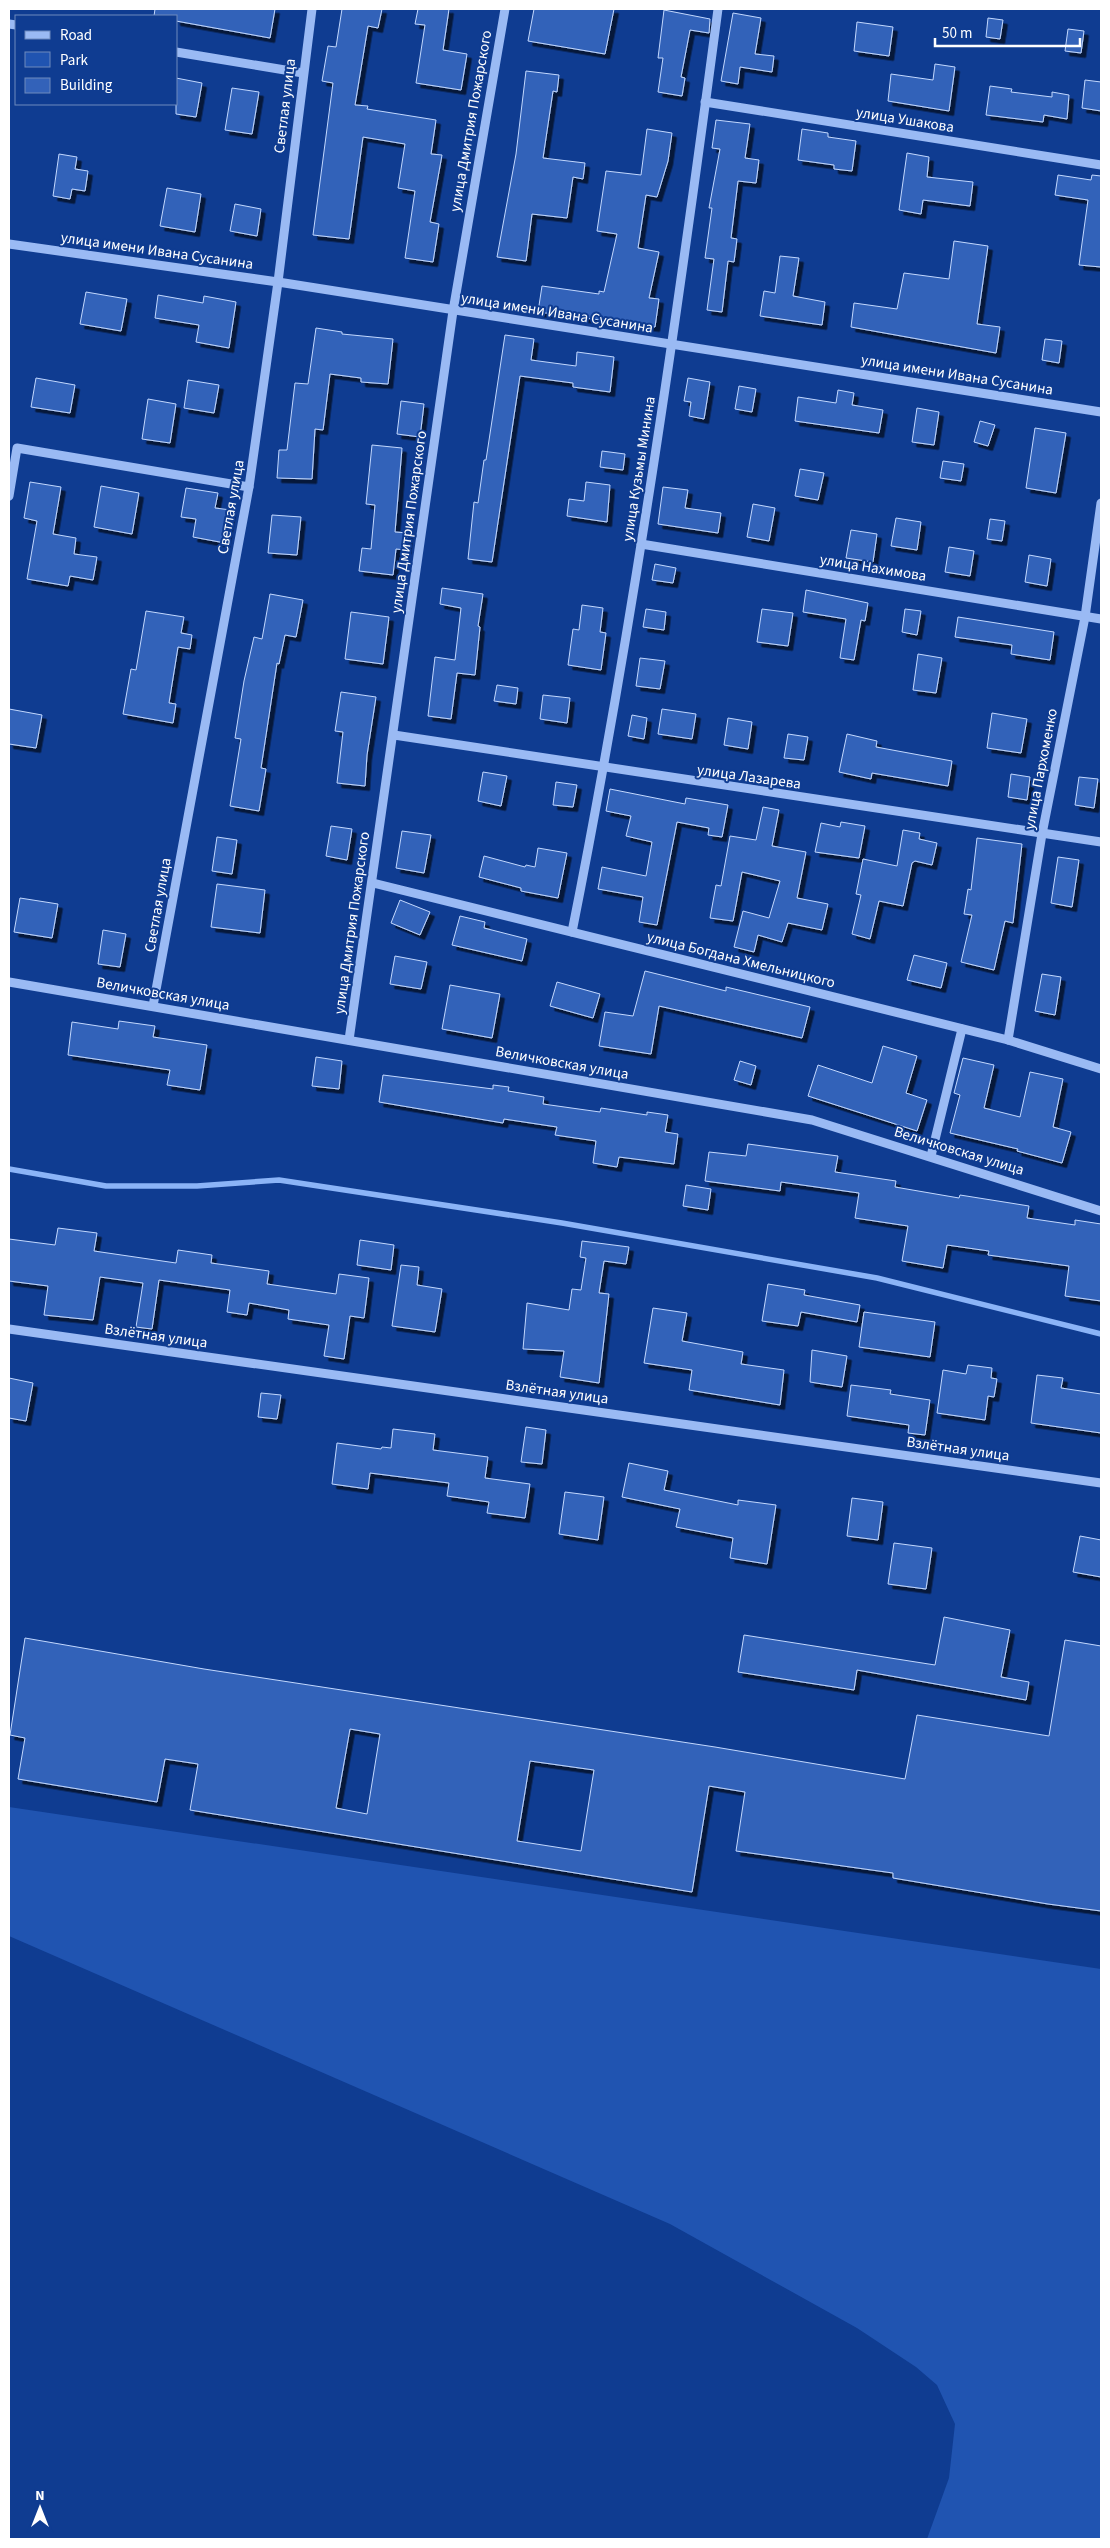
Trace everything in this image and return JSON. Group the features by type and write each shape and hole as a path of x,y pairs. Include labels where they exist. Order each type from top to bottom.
{"street":[{"name":"Светлая улица","path":"153,1006 249,487 278,282 312,9"},
{"name":"улица Дмитрия Пожарского","path":"349,1040 394,735 452,310 505,9"},
{"name":"улица Кузьмы Минина","path":"572,932 605,769 641,544 672,344 718,9"},
{"path":"178,52 303,73"},
{"name":"улица Ушакова","path":"705,102 1101,165"},
{"name":"улица имени Ивана Сусанина","path":"9,244 278,282 1101,412"},
{"path":"9,496 17,448 249,487"},
{"name":"улица Пархоменко","path":"1008,1040 1042,834 1086,617 1101,503"},
{"name":"улица Нахимова","path":"641,544 1101,619"},
{"name":"улица Лазарева","path":"394,735 605,769 1101,842"},
{"name":"улица Богдана Хмельницкого","path":"372,884 1008,1040 1101,1069"},
{"name":"Величковская улица","path":"9,982 812,1120 1101,1211"},
{"path":"931,1156 962,1029"},
{"name":"Взлётная улица","path":"9,1329 1101,1483"}],"green space":[{"path":"9,1807 1101,1969 1101,2539 927,2539 949,2478 955,2424 937,2385 916,2367 857,2328 670,2224 9,1936"}],"building":[{"path":"155,9 275,9 270,38 178,21 178,15 154,15"},
{"path":"342,9 382,9 378,28 368,26 355,105 368,106 367,109 436,120 431,154 442,155 430,222 439,224 433,262 405,258 415,191 398,188 405,144 363,137 349,239 313,235 333,83 322,81 328,46 336,47"},
{"path":"418,9 449,9 443,50 467,54 461,90 416,83 425,25 415,24"},
{"path":"534,9 614,9 605,54 528,41"},
{"path":"664,10 710,19 709,33 690,30 681,77 685,78 682,96 658,92 663,58 658,58"},
{"path":"733,13 761,18 755,54 774,56 772,72 740,67 738,84 721,81"},
{"path":"988,18 1003,20 1000,39 986,37"},
{"path":"857,22 893,27 889,56 854,51"},
{"path":"1068,29 1084,31 1081,53 1065,51"},
{"path":"935,64 955,67 949,111 888,101 891,74 933,80"},
{"path":"526,71 559,75 557,92 553,91 543,158 585,163 583,179 573,177 567,218 532,214 526,261 497,257 516,154"},
{"path":"178,78 202,83 196,117 176,114"},
{"path":"1085,80 1101,82 1101,111 1082,108"},
{"path":"990,86 1012,89 1011,92 1052,97 1052,92 1069,95 1067,119 1044,115 1043,122 986,115"},
{"path":"232,88 259,92 252,134 225,130"},
{"path":"716,120 750,124 745,158 759,160 756,183 738,181 731,238 737,239 734,262 728,261 722,312 707,310 714,259 705,258 712,208 709,208 720,149 712,148"},
{"path":"647,129 672,133 668,161 657,197 646,195 638,248 659,252 649,298 659,299 655,327 538,312 542,286 599,294 599,291 604,292 617,234 597,231 606,171 641,175"},
{"path":"802,129 828,133 828,137 856,141 852,171 834,169 834,165 798,160"},
{"path":"907,153 929,157 927,177 973,182 970,206 923,200 921,214 899,210"},
{"path":"59,154 77,157 75,169 88,171 85,191 72,189 70,199 53,196"},
{"path":"1058,175 1091,180 1092,175 1101,176 1101,267 1079,265 1088,200 1055,195"},
{"path":"167,188 201,194 195,232 160,226"},
{"path":"235,204 261,209 257,236 230,231"},
{"path":"954,241 988,246 977,324 1000,327 996,353 851,327 854,303 897,309 904,273 949,279"},
{"path":"780,256 799,258 793,296 825,302 822,325 760,316 764,291 775,293"},
{"path":"86,292 127,299 121,331 80,324"},
{"path":"158,295 203,303 204,296 236,302 229,348 196,342 199,325 155,318"},
{"path":"316,328 342,332 342,334 393,339 388,384 361,382 361,378 330,374 323,430 315,429 312,479 277,478 279,450 287,450 295,383 308,384"},
{"path":"505,335 534,339 531,360 576,366 577,352 614,357 610,392 573,387 573,383 520,376 492,562 468,559 474,502 478,503 484,460 486,460"},
{"path":"1045,339 1062,341 1059,363 1042,360"},
{"path":"36,378 75,385 70,413 31,407"},
{"path":"688,378 710,382 704,419 689,416 691,402 684,401"},
{"path":"188,380 219,385 214,413 184,408"},
{"path":"739,386 756,389 752,412 735,409"},
{"path":"838,390 854,393 852,405 883,410 879,433 795,421 798,397 836,403"},
{"path":"148,399 176,404 170,443 142,439"},
{"path":"401,401 424,404 420,437 397,434"},
{"path":"917,408 939,412 934,445 912,442"},
{"path":"980,421 995,425 988,446 974,442"},
{"path":"1035,428 1066,433 1056,493 1026,488"},
{"path":"372,445 402,448 395,532 408,533 406,550 396,549 393,575 359,571 362,548 371,549 375,505 366,504"},
{"path":"602,451 625,454 623,470 600,467"},
{"path":"943,461 964,464 961,481 940,478"},
{"path":"800,469 824,473 818,500 795,496"},
{"path":"30,482 61,487 53,534 76,538 74,554 97,557 93,580 70,576 68,586 27,579 37,521 24,518"},
{"path":"586,482 610,485 607,522 567,516 569,499 584,501"},
{"path":"101,486 139,493 132,534 94,527"},
{"path":"663,487 688,490 685,508 721,513 718,533 658,524"},
{"path":"186,488 218,493 215,508 231,510 225,543 193,537 196,519 181,517"},
{"path":"753,504 775,508 769,541 747,537"},
{"path":"272,515 301,517 297,555 268,553"},
{"path":"896,518 921,522 917,550 891,546"},
{"path":"990,519 1005,521 1002,541 987,539"},
{"path":"851,530 877,534 873,562 846,558"},
{"path":"949,547 974,551 970,576 945,572"},
{"path":"1029,555 1051,559 1047,586 1025,582"},
{"path":"655,564 676,568 673,583 652,580"},
{"path":"442,588 483,594 478,626 480,627 475,675 457,673 451,719 428,716 435,657 455,660 461,608 440,604"},
{"path":"806,590 868,603 865,621 861,620 854,660 840,658 846,619 803,612"},
{"path":"270,594 303,600 296,637 285,635 279,664 277,663 261,768 266,769 259,811 230,806 241,739 235,738 244,681 254,637 262,639"},
{"path":"582,605 603,608 600,632 606,633 601,670 568,665 573,629 579,630"},
{"path":"646,609 666,612 664,630 643,627"},
{"path":"762,609 793,613 788,646 757,642"},
{"path":"905,609 921,611 917,635 902,632"},
{"path":"146,611 184,617 181,633 192,635 190,649 178,647 169,703 176,704 173,723 123,714 131,669 136,670"},
{"path":"351,612 389,617 383,664 345,659"},
{"path":"958,617 1054,632 1050,660 1011,654 1012,645 955,637"},
{"path":"918,654 942,658 936,693 913,690"},
{"path":"640,658 665,661 660,689 636,686"},
{"path":"497,685 518,688 516,704 494,701"},
{"path":"341,692 376,697 367,755 365,786 337,783 343,732 335,731"},
{"path":"543,695 570,698 567,723 540,719"},
{"path":"9,709 42,715 36,748 9,744"},
{"path":"662,709 696,714 692,739 658,734"},
{"path":"992,713 1027,719 1021,753 987,748"},
{"path":"632,715 647,718 644,739 628,736"},
{"path":"728,718 752,722 748,749 724,745"},
{"path":"788,734 808,737 804,760 784,758"},
{"path":"847,734 877,741 876,747 952,761 948,786 872,773 871,779 839,772"},
{"path":"483,772 507,776 501,806 478,801"},
{"path":"1011,774 1030,777 1027,800 1008,797"},
{"path":"1079,777 1098,779 1094,808 1075,805"},
{"path":"556,782 577,785 573,807 553,805"},
{"path":"610,789 685,804 686,798 728,805 722,837 708,835 709,828 677,822 657,925 639,922 643,897 598,889 602,867 646,876 652,842 626,836 631,816 606,811"},
{"path":"763,807 779,810 772,846 806,852 797,898 828,904 822,930 788,923 782,942 758,935 754,952 734,947 743,911 769,918 780,881 742,872 733,921 710,918 716,885 721,886 730,836 756,840"},
{"path":"841,822 865,826 859,858 815,852 821,823 840,827"},
{"path":"331,826 352,829 347,860 326,856"},
{"path":"903,830 920,833 919,839 937,843 932,865 915,861 912,863 903,906 879,901 870,939 852,934 861,895 856,894 863,859 897,866"},
{"path":"402,831 431,835 424,873 396,868"},
{"path":"217,837 237,840 232,874 212,871"},
{"path":"977,838 1022,844 1013,923 1005,921 994,970 961,962 972,915 964,914 968,889 971,890"},
{"path":"538,848 567,853 558,898 521,891 521,888 479,877 484,856 525,867 526,865 535,867"},
{"path":"1058,857 1079,860 1072,907 1051,903"},
{"path":"217,884 265,890 260,933 211,927"},
{"path":"20,898 58,904 52,938 14,932"},
{"path":"400,900 430,912 420,935 391,923"},
{"path":"460,916 485,922 484,928 527,939 522,961 452,945"},
{"path":"103,930 126,934 120,967 98,964"},
{"path":"914,955 947,963 941,988 907,980"},
{"path":"395,956 427,962 421,989 390,984"},
{"path":"645,971 726,991 726,987 810,1007 802,1038 659,1006 651,1054 599,1046 605,1012 633,1016"},
{"path":"1042,974 1061,977 1055,1015 1035,1011"},
{"path":"557,982 600,994 593,1018 550,1006"},
{"path":"450,985 500,994 492,1038 442,1029"},
{"path":"119,1021 155,1026 153,1037 207,1045 200,1090 167,1085 170,1070 68,1055 72,1022 118,1029"},
{"path":"883,1046 917,1056 906,1093 927,1100 917,1131 808,1096 818,1065 872,1083"},
{"path":"316,1057 342,1061 339,1089 312,1086"},
{"path":"963,1058 994,1065 984,1108 1020,1117 1030,1072 1063,1079 1053,1127 1071,1132 1062,1163 1017,1151 1018,1149 950,1133 960,1095 954,1093"},
{"path":"740,1061 756,1066 751,1085 734,1080"},
{"path":"383,1075 493,1089 493,1085 509,1087 508,1091 544,1097 543,1104 600,1112 601,1108 647,1115 647,1112 668,1115 665,1132 678,1134 674,1164 619,1157 617,1167 593,1163 596,1141 555,1135 557,1127 504,1119 503,1123 379,1102"},
{"path":"748,1144 838,1156 835,1172 896,1181 895,1187 959,1198 960,1195 1029,1206 1027,1218 1075,1225 1075,1220 1101,1224 1101,1301 1065,1296 1069,1266 988,1255 989,1251 947,1245 943,1268 902,1261 908,1226 855,1218 859,1193 781,1182 780,1191 705,1181 709,1152 746,1156"},
{"path":"686,1185 711,1189 708,1210 683,1206"},
{"path":"58,1228 97,1233 94,1251 176,1263 178,1250 212,1255 211,1263 269,1271 267,1284 336,1294 339,1274 369,1278 364,1318 350,1316 344,1359 324,1356 329,1325 288,1319 289,1310 249,1303 247,1315 227,1312 230,1290 159,1280 152,1329 136,1327 143,1283 100,1277 93,1320 44,1315 48,1286 9,1281 9,1239 55,1245"},
{"path":"360,1240 394,1245 391,1270 357,1265"},
{"path":"582,1241 629,1247 626,1264 604,1261 599,1293 609,1294 599,1383 560,1377 564,1351 523,1349 527,1303 569,1310 572,1289 581,1290 586,1258 580,1257"},
{"path":"401,1265 419,1267 417,1285 442,1289 435,1332 392,1326"},
{"path":"768,1284 805,1290 804,1295 860,1305 857,1322 801,1312 798,1326 762,1321"},
{"path":"653,1308 687,1313 682,1341 743,1352 741,1364 784,1370 780,1405 689,1390 692,1370 644,1363"},
{"path":"864,1312 935,1322 930,1357 859,1347"},
{"path":"812,1350 847,1356 842,1387 810,1382"},
{"path":"968,1365 992,1368 991,1378 997,1379 994,1397 988,1396 985,1420 937,1413 943,1370 966,1374"},
{"path":"1037,1375 1063,1378 1061,1388 1101,1394 1101,1433 1031,1423"},
{"path":"9,1378 33,1383 26,1421 9,1418"},
{"path":"851,1385 891,1390 890,1394 930,1400 925,1435 908,1433 909,1425 847,1416"},
{"path":"261,1393 281,1395 277,1419 258,1417"},
{"path":"526,1427 546,1430 542,1464 521,1462"},
{"path":"393,1429 435,1434 433,1450 488,1457 485,1478 530,1484 525,1518 487,1513 489,1502 447,1496 449,1483 370,1473 368,1489 332,1484 337,1443 381,1449 382,1447 391,1448"},
{"path":"629,1463 668,1471 664,1490 738,1505 738,1500 776,1505 767,1564 730,1558 733,1538 676,1527 680,1509 622,1497"},
{"path":"565,1492 604,1497 598,1540 559,1534"},
{"path":"852,1498 883,1502 878,1540 847,1536"},
{"path":"1080,1536 1101,1540 1101,1577 1073,1572"},
{"path":"894,1543 932,1548 926,1589 888,1584"},
{"path":"944,1617 1010,1630 1001,1677 1029,1682 1026,1700 857,1670 854,1690 738,1672 744,1635 935,1665"},
{"path":"25,1638 204,1669 715,1747 905,1779 917,1715 1049,1736 1065,1640 1101,1646 1101,1911 893,1878 893,1873 736,1851 745,1792 709,1786 692,1892 190,1810 198,1764 165,1759 157,1802 18,1779 25,1738 10,1735","holes":["350,1729 380,1734 367,1814 336,1808","530,1761 594,1770 581,1851 517,1841"]}],"waterway":[{"path":"9,1169 106,1186 197,1186 279,1180 562,1223 877,1278 1101,1334"}]}
